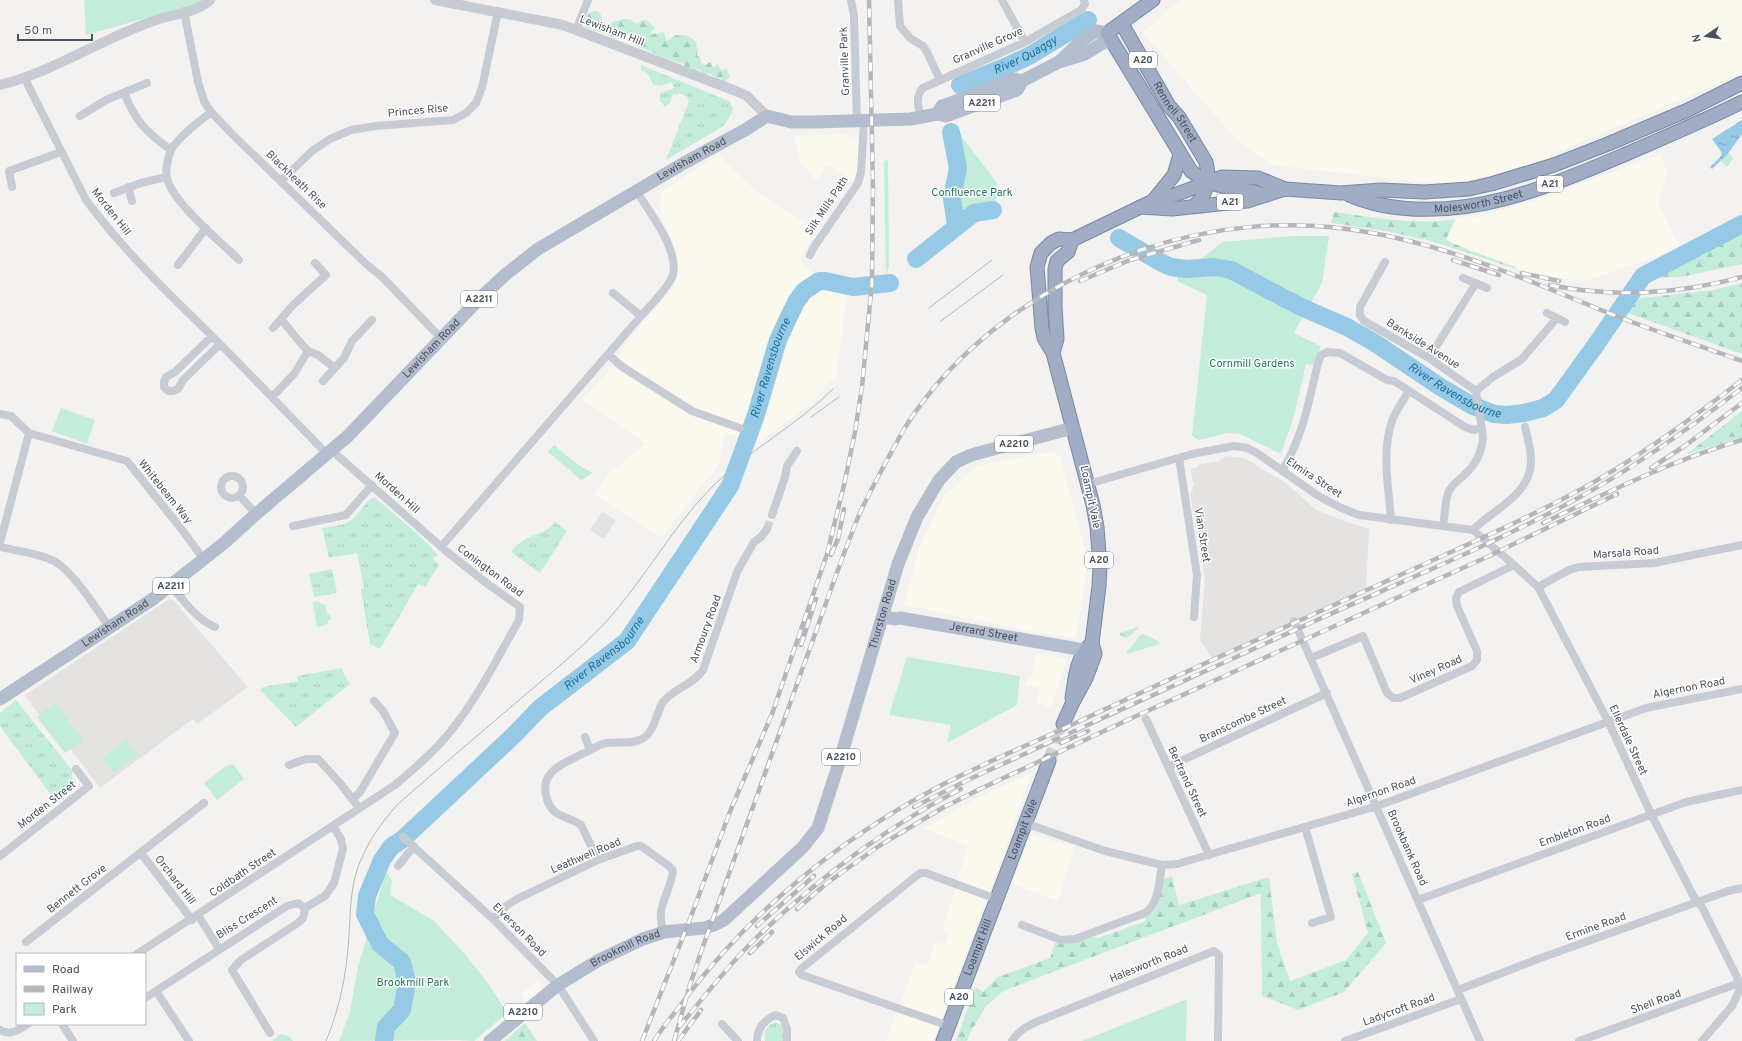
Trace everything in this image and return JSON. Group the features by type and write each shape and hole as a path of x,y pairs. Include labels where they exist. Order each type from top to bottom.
{"highway":[{"path":"1108,32 1122,24 1153,0"},
{"name":"Rennell Street","path":"1122,24 1169,106 1179,117 1202,155 1207,168 1208,181"},
{"name":"Rennell Street","path":"1108,32 1180,155 1191,170 1208,181"},
{"name":"Molesworth Street","path":"1208,181 1228,176 1258,178 1285,189 1342,193 1381,190 1446,191 1491,184 1554,165 1590,151 1688,110 1742,83"},
{"name":"Molesworth Street","path":"1342,193 1380,205 1431,210 1451,209 1491,202 1517,196 1560,181 1686,129 1742,102"},
{"name":"Rennell Street","path":"1153,201 1174,175 1180,155"},
{"path":"1194,206 1204,194 1208,181"},
{"name":"Rennell Street","path":"1072,240 1153,201 1175,195 1208,181"},
{"name":"A21","path":"1208,181 1221,187 1247,190 1266,195"},
{"name":"Molesworth Street","path":"1194,206 1247,201 1285,189"},
{"name":"Rennell Street","path":"1138,208 1172,209 1194,206"},
{"name":"Loampit Vale","path":"1053,353 1057,339 1054,269 1057,260 1068,252 1072,240 1059,239 1051,243 1041,253 1037,267 1044,338 1053,353 1088,484 1097,527 1100,566 1099,586 1088,647 1095,654 1086,678 1063,724"},
{"name":"Loampit Vale","path":"996,899 1049,761"},
{"name":"Loampit Hill","path":"943,1041 996,899"}],"main road":[{"name":"A2211","path":"767,116 791,122 860,122 921,118 937,114 942,106 1014,79 1022,81 1059,62 1081,41 1096,31 1108,32"},
{"name":"Lewisham Road","path":"0,699 110,628 171,586 204,560 256,514 332,455 348,436 441,338 505,275 538,249 684,164 746,130 767,116"},
{"name":"Thurston Road","path":"768,878 803,847 818,828 883,617 882,612 898,564 912,529 931,492 939,480 953,465 971,455 1073,428"},
{"path":"886,602 894,607 900,618"},
{"name":"Jerrard Street","path":"883,617 896,619 900,618 1088,647"},
{"name":"Brookmill Road","path":"490,1041 558,984 599,960 642,939 664,932 704,928 714,925 734,911 768,878"}],"street":[{"path":"0,85 25,79 133,28 201,6 210,0"},
{"name":"Lewisham Hill","path":"435,0 454,2 498,11 576,30 736,91 747,96 767,116"},
{"path":"576,30 588,0"},
{"name":"Granville Park","path":"851,0 854,16 860,122"},
{"path":"898,0 900,26 910,38 923,46 928,52 940,80"},
{"path":"1002,0 1025,42"},
{"name":"Granville Grove","path":"921,118 918,100 921,91 940,80 1025,42 1081,10 1084,2"},
{"name":"Blackheath Rise","path":"184,11 198,82 204,101 211,112 233,136 382,277 441,338"},
{"name":"Princes Rise","path":"281,181 312,151 330,139 350,130 376,126 453,120 466,113 476,103 482,88 498,11"},
{"name":"Morden Hill","path":"25,79 86,200 138,264 332,455 372,485 441,547"},
{"path":"80,116 93,107 146,83"},
{"path":"124,93 140,125 171,150"},
{"path":"211,112 192,128 171,150 166,177 177,197 239,260"},
{"name":"Silk Mills Path","path":"810,255 858,183 861,172 860,122"},
{"path":"12,188 9,171 61,152"},
{"path":"114,193 128,187 166,177"},
{"path":"128,187 132,202"},
{"name":"Conington Road","path":"359,808 395,785 435,749 466,710 520,620 520,607 484,582 441,547 641,316 666,286 672,276 674,264 671,252 665,238 637,192"},
{"path":"178,265 206,228"},
{"name":"Bankside Avenue","path":"1385,262 1360,307 1360,315 1364,321 1429,358 1477,394"},
{"path":"273,328 293,305 326,275 315,263"},
{"path":"1463,278 1487,288"},
{"path":"1429,358 1476,283"},
{"path":"613,293 641,316"},
{"path":"1547,314 1565,322"},
{"path":"281,319 308,351 318,355 335,368"},
{"path":"1443,525 1448,492 1478,460 1482,444 1482,428 1477,394 1493,377 1522,359 1556,319"},
{"path":"323,381 344,358 352,341 372,320"},
{"path":"212,336 175,372 166,377 164,387 168,391 178,389 183,380 220,344"},
{"path":"272,397 294,374 308,351"},
{"path":"1282,471 1298,441 1321,355 1328,352 1340,353 1387,380 1394,381 1465,427 1473,430 1482,428"},
{"path":"608,354 621,366 692,411 740,428"},
{"path":"1391,520 1387,450 1392,422 1409,391"},
{"path":"0,414 11,416 29,433 0,543"},
{"path":"1525,426 1530,451 1530,470 1523,486 1509,501 1482,520 1473,530 1538,587"},
{"name":"Whitebeam Way","path":"29,433 127,461 183,531 204,560"},
{"name":"Elmira Street","path":"1088,484 1179,458 1234,446 1247,448 1257,453 1317,495 1339,507 1359,515 1473,530"},
{"path":"772,515 785,477 787,466 797,451"},
{"name":"Vian Street","path":"1179,458 1197,575 1194,617"},
{"path":"293,526 346,515 372,485"},
{"path":"239,495 256,514"},
{"name":"Armoury Road","path":"598,860 581,825 576,821 555,812 547,800 545,792 546,781 553,770 606,743 628,743 645,738 652,729 664,702 675,691 698,677 703,670 737,572 754,542 762,538 767,529"},
{"name":"Marsala Road","path":"1538,587 1569,570 1579,567 1654,564 1742,545"},
{"path":"0,547 49,559 62,566 84,592 110,628"},
{"name":"Viney Road","path":"1311,658 1363,636 1387,694 1393,698 1400,698 1472,666 1477,660 1477,651 1457,606 1456,598 1459,592 1514,565"},
{"path":"171,586 197,616 206,623 216,627"},
{"name":"Ellerdale Street","path":"1538,587 1608,721 1651,814 1741,982"},
{"name":"Brookbank Road","path":"1294,621 1480,1041"},
{"name":"Algernon Road","path":"1025,823 1105,851 1162,865 1177,864 1377,806 1646,708 1742,689"},
{"name":"Branscombe Street","path":"1168,767 1327,693"},
{"path":"353,799 360,792 395,733 383,711 374,701"},
{"name":"Bertrand Street","path":"1146,718 1209,855"},
{"path":"585,737 590,750"},
{"path":"289,765 306,759 318,759 359,808"},
{"name":"Morden Street","path":"0,856 89,786 76,769"},
{"name":"Embleton Road","path":"1418,900 1686,802 1742,790"},
{"name":"Bennett Grove","path":"26,942 204,803"},
{"name":"Coldbath Street","path":"139,953 195,918 359,808"},
{"path":"270,1033 232,970 241,960 298,923 303,918 305,908 325,896 334,883 343,849 341,839 333,826"},
{"path":"1305,827 1331,917 1312,922"},
{"name":"Elverson Road","path":"405,838 493,919 558,984 594,1041"},
{"path":"398,866 414,846"},
{"name":"Leathwell Road","path":"493,919 511,902 598,860 637,846 641,846 669,866 673,871 660,913 661,924 664,932"},
{"name":"Orchard Hill","path":"141,853 195,918"},
{"path":"1022,925 1061,940 1075,939 1145,913 1151,909 1155,902 1162,865"},
{"name":"Elswick Road","path":"949,1026 802,975 799,972 819,953 920,873 926,873 996,899"},
{"name":"Ermine Road","path":"1458,990 1530,962 1728,891 1742,888"},
{"name":"Bliss Crescent","path":"146,997 287,906 298,903 305,908"},
{"name":"Bliss Crescent","path":"195,918 219,949"},
{"name":"Halesworth Road","path":"1012,1041 1023,1029 1036,1022 1214,951 1219,955 1218,1041"},
{"path":"1702,1041 1732,1006 1740,989 1741,982"},
{"name":"Shell Road","path":"1579,1041 1741,982"},
{"path":"156,991 189,1041"},
{"name":"Ladycroft Road","path":"1344,1041 1461,999"},
{"path":"757,1041 758,1031 762,1024 775,1015 783,1018 787,1029 788,1041"},
{"path":"722,1024 738,1041"},
{"path":"1,1032 12,1032 26,1025"},
{"path":"63,1025 73,1041"}],"shaded area":[{"path":"1183,0 1742,0 1742,73 1528,165 1468,181 1450,183 1422,182 1272,165 1238,141 1143,33 1172,7"},
{"path":"844,134 859,139 859,172 852,181 829,165 817,180 800,161 794,135"},
{"path":"1660,154 1667,173 1658,203 1680,248 1586,281 1565,279 1524,271 1444,244 1457,218 1472,216 1475,218 1537,200"},
{"path":"719,155 758,193 816,230 800,259 824,287 847,295 836,378 828,384 809,406 760,442 724,433 720,462 662,538 595,495 611,469 620,466 645,443 583,400 606,374 629,340 672,289 678,273 676,252 661,215 660,201 664,190"},
{"path":"1050,452 1055,453 1060,457 1085,549 1086,571 1076,638 1034,632 904,605 919,548 944,496 978,466"},
{"path":"1226,456 1244,458 1286,483 1316,510 1369,529 1366,589 1212,658 1200,640 1205,580 1190,493 1193,492 1192,487 1194,486 1190,469 1198,467 1198,465 1219,461"},
{"path":"602,512 616,520 604,539 590,530"},
{"path":"169,599 173,600 248,687 197,724 193,719 100,788 70,749 65,753 37,717 39,715 25,695"},
{"path":"1036,654 1053,655 1067,659 1051,708 1036,701 1039,694 1038,687 1026,685 1027,677 1032,678"},
{"path":"1031,774 995,877 933,1041 886,1041 916,962 927,966 936,942 945,945 950,933 942,929 959,881 957,880 968,846 924,828 995,789"},
{"path":"1031,834 1074,848 1058,901 1012,884"},
{"path":"538,981 545,989 527,1002 521,994"}],"green space":[{"path":"84,0 201,0 199,3 86,35"},
{"path":"593,11 597,11 601,15 603,24 628,19 637,24 643,20 646,20 655,28 651,32 652,34 664,32 666,40 668,41 673,36 677,35 690,37 697,44 697,56 700,57 701,63 705,65 711,62 712,67 715,67 718,64 720,69 724,71 725,68 727,69 730,77 725,82 710,74 703,74 699,70 686,68 683,63 678,63 663,58 634,45 634,40 638,37 637,35 628,35 621,39 584,27 588,14"},
{"path":"641,65 729,101 733,109 728,120 722,127 666,160 689,101 688,97 679,93 677,95 673,94 669,105 667,104 665,107 660,101 660,93 674,88 672,82 660,86 653,84 647,73 641,70"},
{"name":"Confluence Park","path":"948,132 958,132 998,184 995,187 997,188 995,208 958,236 949,225"},
{"path":"1728,153 1733,159 1727,167 1721,161"},
{"path":"888,160 889,266 886,275 884,161"},
{"path":"1334,212 1425,222 1455,219 1446,240 1515,267 1516,269 1435,242 1386,231 1331,223"},
{"path":"1742,232 1742,264 1681,277 1657,278"},
{"name":"Cornmill Gardens","path":"1291,236 1329,236 1322,283 1294,333 1321,346 1313,365 1306,364 1294,416 1281,454 1240,434 1228,433 1199,440 1192,436 1207,295 1177,281 1177,274 1204,257 1222,242"},
{"path":"1742,283 1742,354 1625,312 1633,299 1713,290"},
{"path":"61,408 95,420 87,444 52,431"},
{"path":"1742,411 1742,437 1687,454"},
{"path":"554,445 580,466 593,473 581,480 548,452"},
{"path":"374,497 419,535 438,555 433,559 439,565 425,587 418,584 380,649 370,644 361,589 364,588 357,553 329,558 322,528 351,521 368,501"},
{"path":"555,522 567,531 540,573 511,552 516,546 528,538 551,527"},
{"path":"332,569 337,593 314,597 309,574"},
{"path":"316,601 326,605 327,614 330,615 331,620 328,620 328,623 325,625 317,627 313,603"},
{"path":"1138,627 1138,629 1127,638 1119,635 1120,633"},
{"path":"1143,634 1158,641 1160,644 1127,654 1126,653 1140,635"},
{"path":"907,657 1020,676 1017,705 947,743 951,725 889,715"},
{"path":"342,668 350,684 296,727 260,690 263,687 298,681 297,676"},
{"path":"16,700 72,770 70,788 65,796 57,803 0,726 0,713"},
{"path":"55,703 83,739 65,753 37,717"},
{"path":"126,739 139,755 114,773 102,758"},
{"path":"233,764 244,779 217,800 204,783 226,766"},
{"name":"Brookmill Park","path":"386,872 392,881 390,895 433,920 464,953 490,986 507,1013 474,1041 339,1041 350,1012 358,967"},
{"path":"1358,872 1386,943 1344,992 1298,1010 1262,996 1261,893 1003,991 986,1006 967,1041 956,1041 975,987 983,992 998,977 1050,958 1055,943 1072,943 1093,937 1098,938 1146,921 1145,917 1155,910 1159,901 1164,879 1172,876 1179,905 1269,877 1277,943 1290,981 1346,960 1368,933 1352,874"},
{"path":"1187,999 1186,1041 1082,1041"},
{"path":"776,1022 782,1026 783,1041 765,1041 766,1029"},
{"path":"525,1023 537,1041 505,1041"},
{"path":"280,1034 289,1036 293,1041 272,1041"}],"water":[{"path":"1742,120 1742,134 1727,155 1712,169 1710,167 1722,153 1712,139"}],"waterway":[{"name":"River Quaggy","path":"960,85 1029,56 1088,20"},
{"name":"River Quaggy","path":"951,132 958,168 952,198 956,226"},
{"name":"River Ravensbourne","path":"916,259 974,213 993,210"},
{"name":"River Ravensbourne","path":"1119,238 1171,267 1187,269 1215,267 1231,270 1299,306 1347,327 1375,343 1439,386 1471,405 1494,414 1507,415 1524,413 1543,408 1556,400 1643,276 1742,224"},
{"name":"River Ravensbourne","path":"384,1041 386,1027 402,1010 407,983 402,962 380,944 365,914 367,896 382,860 391,847 403,839 514,735 540,708 627,641 730,486 756,415 778,340 796,302 804,291 819,281 853,287 890,283"}],"tunnel":[{"path":"767,529 772,515"},
{"path":"1049,761 1063,724"}],"tram line":[{"path":"929,308 992,260"},
{"path":"941,321 1003,275"},
{"path":"326,1041 337,1011 344,979 354,881 357,870 369,843 385,819 398,804 562,664 604,624 632,590 684,519 713,486 742,461 804,415 833,389"},
{"path":"811,417 839,397"}],"railway":[{"path":"642,1041 731,809 772,714 827,554 844,485 855,432 862,387 872,282 873,186 869,0"},
{"path":"674,1041 701,952 851,534 865,502 904,429 926,398 950,370 977,344 1006,320 1037,299 1069,281 1103,265 1165,242 1222,230 1251,227 1280,225 1338,228 1397,238 1457,255 1515,275 1636,324 1742,361"},
{"path":"1080,281 1130,260 1199,240"},
{"path":"1453,260 1499,275"},
{"path":"1522,273 1559,281"},
{"path":"1550,285 1598,292 1622,293 1695,287 1742,277"},
{"path":"654,1041 711,967 738,936 768,907 831,854 900,808 972,770 1489,535 1563,499 1647,449 1742,380"},
{"path":"914,807 1016,757 1455,559 1518,529 1580,497 1622,473 1703,418 1742,388"},
{"path":"1651,468 1686,445 1742,403"},
{"path":"1543,523 1616,488 1666,467 1742,440"},
{"path":"797,909 827,883 879,846 944,807 1134,717 1487,557 1617,494"},
{"path":"831,555 838,539 844,509"},
{"path":"801,645 816,599"},
{"path":"1061,743 1088,731"},
{"path":"679,1027 744,950 826,876 878,838 933,804 961,789"},
{"path":"757,926 814,876"},
{"path":"750,953 772,932"},
{"path":"678,1041 701,1010"}]}
